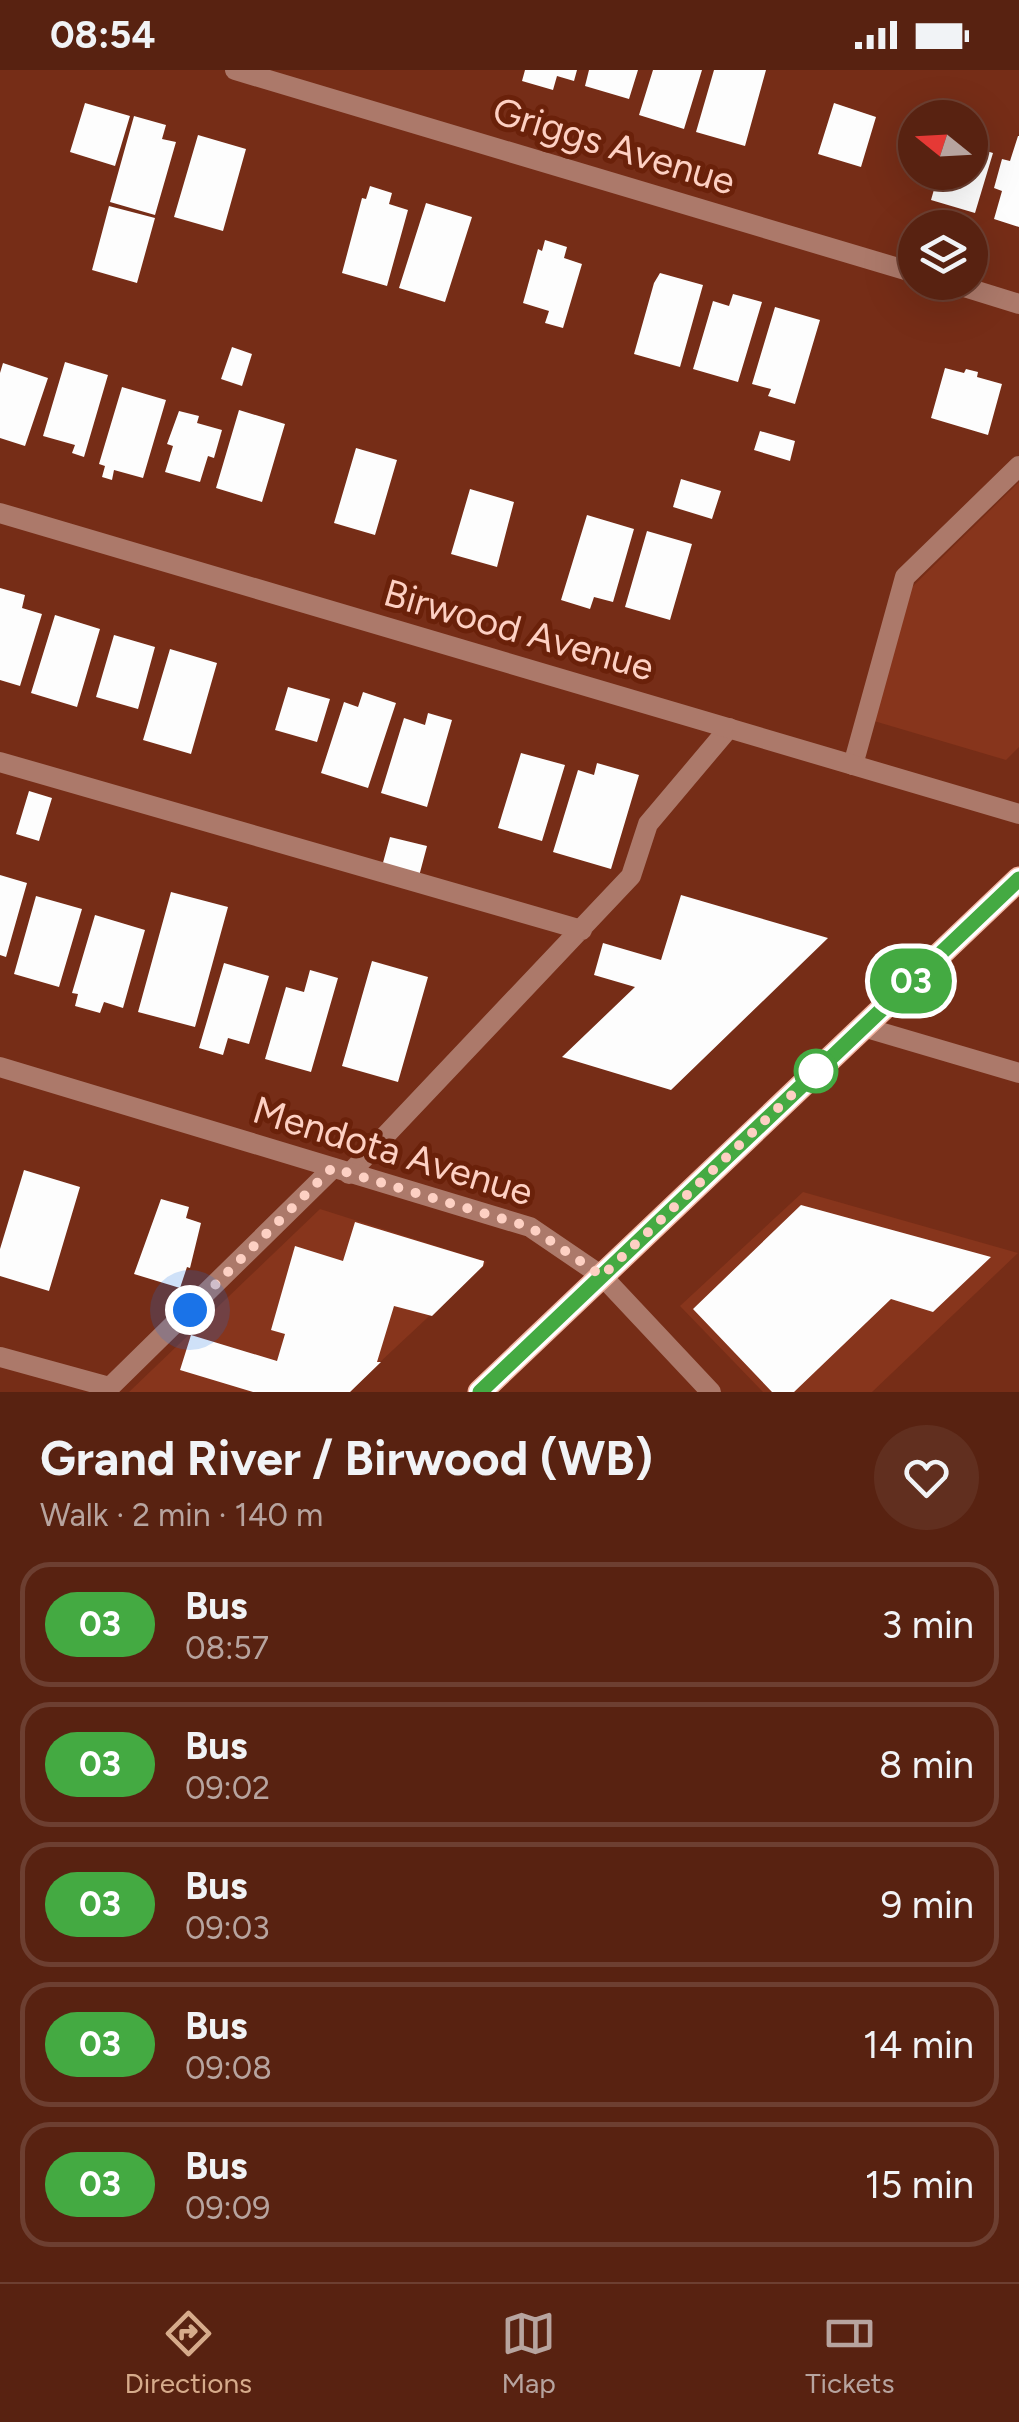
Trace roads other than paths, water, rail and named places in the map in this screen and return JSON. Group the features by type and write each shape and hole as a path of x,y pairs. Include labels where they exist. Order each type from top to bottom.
{"main road":[{"path":"480,1392 1019,879"}],"street":[{"name":"Griggs Avenue","path":"235,70 898,268"},
{"path":"988,294 1019,304"},
{"path":"853,764 905,577 1019,466"},
{"name":"Birwood Avenue","path":"0,513 1019,814"},
{"path":"0,1356 107,1390 341,1171 582,930 631,876 648,824 729,728"},
{"path":"0,762 582,930"},
{"path":"863,1027 1019,1073"},
{"name":"Mendota Avenue","path":"0,1067 530,1227 602,1276 711,1392"}]}
